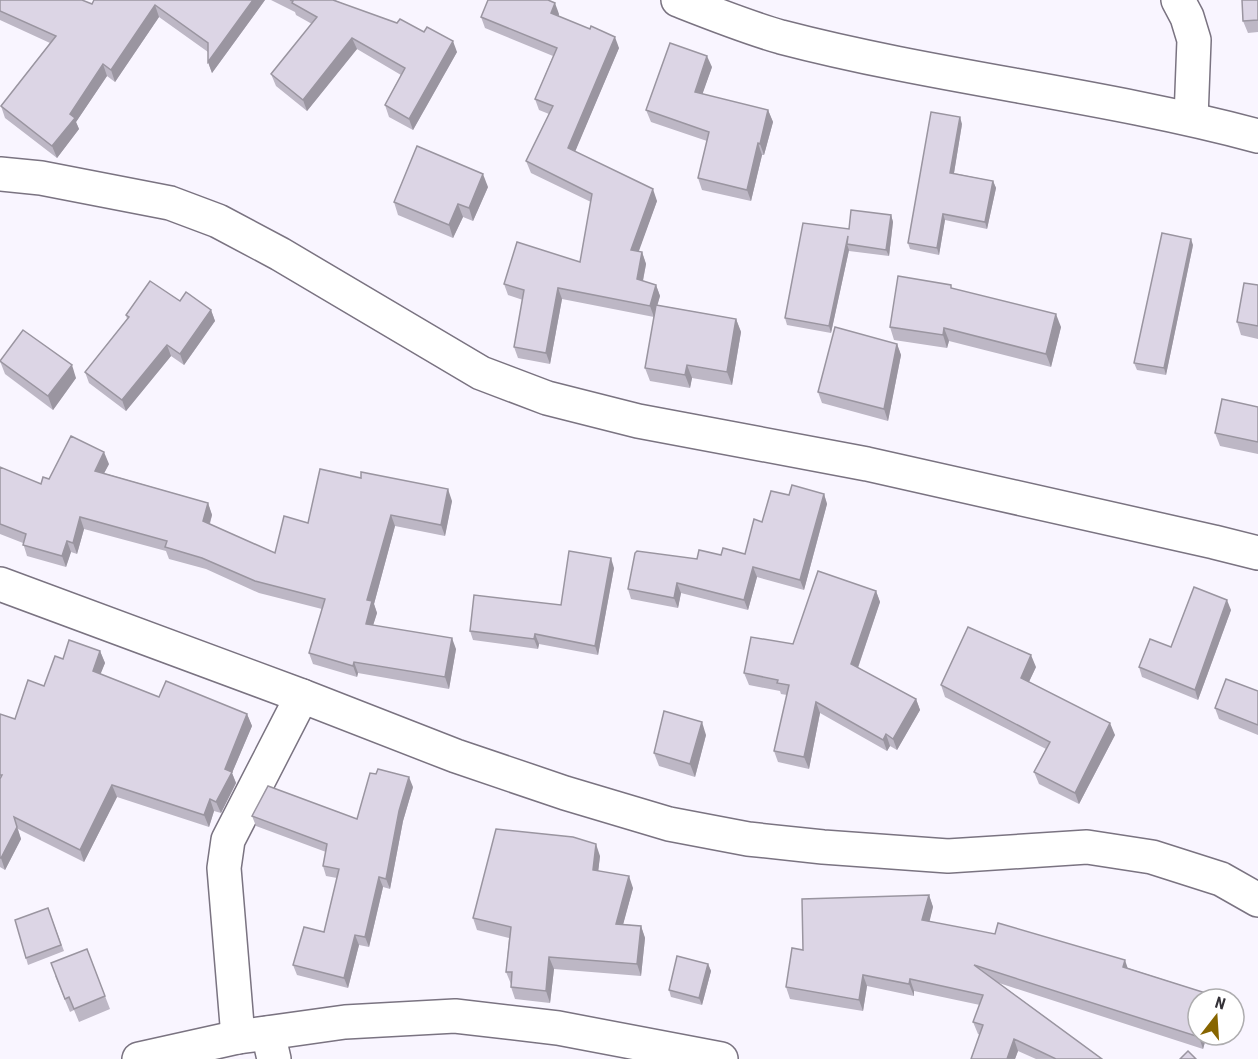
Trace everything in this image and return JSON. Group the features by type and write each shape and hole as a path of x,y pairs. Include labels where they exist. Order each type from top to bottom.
{"street":[{"path":"678,0 779,36 874,58 1191,118 1258,136"},
{"path":"1178,0 1194,40 1191,118"},
{"path":"0,174 41,178 170,203 218,221 280,254 481,373 547,398 638,421 867,464 1258,553"},
{"path":"0,584 467,760 565,793 669,824 769,841 948,856 1087,847 1161,860 1221,879 1258,900"},
{"path":"260,1043 224,868 228,840 240,813 302,696"},
{"path":"139,1059 260,1043 345,1022 455,1016 558,1028 721,1059"}],"building":[{"path":"0,0 82,0 92,4 94,0 253,0 208,62 208,43 155,5 111,70 103,64 70,114 75,118 52,146 1,106 56,36 0,11"},
{"path":"290,0 333,0 397,23 400,19 424,32 427,27 453,41 409,119 385,105 405,68 352,38 303,100 271,74 317,17"},
{"path":"488,0 548,0 555,3 551,13 590,29 591,26 615,37 568,148 653,189 631,250 642,252 637,279 656,285 650,306 558,288 546,353 514,347 524,290 504,284 517,242 580,262 592,194 526,161 553,106 535,99 557,48 481,17"},
{"path":"1242,0 1258,0 1258,20 1243,21"},
{"path":"670,43 707,56 695,92 768,110 747,190 698,178 709,132 646,110"},
{"path":"931,112 960,117 950,173 993,181 985,222 943,214 937,248 908,243"},
{"path":"417,146 483,174 469,208 458,204 449,225 394,202"},
{"path":"851,210 891,215 886,250 847,244 848,236 829,326 785,318 803,223 849,229"},
{"path":"1162,233 1191,239 1164,368 1134,363"},
{"path":"898,276 951,285 951,288 1056,314 1046,354 944,328 943,335 890,327"},
{"path":"150,281 180,301 186,292 211,310 180,354 167,345 122,400 85,372 129,317 126,315"},
{"path":"1244,283 1258,285 1258,326 1237,322"},
{"path":"656,305 736,319 727,372 687,365 685,375 645,368"},
{"path":"835,327 897,344 884,409 818,392"},
{"path":"23,330 72,365 48,396 0,361"},
{"path":"1222,399 1258,407 1258,442 1215,433"},
{"path":"71,436 104,452 95,471 208,503 203,521 275,553 284,516 308,523 320,469 361,478 361,472 448,489 441,525 391,515 367,600 372,601 366,624 452,638 445,677 354,662 353,666 309,653 325,599 255,581 202,558 165,547 167,541 80,517 73,543 67,541 62,556 23,545 26,534 0,524 0,467 41,484 43,477 49,479"},
{"path":"792,485 824,494 800,580 753,567 744,600 677,583 674,598 628,589 637,551 697,559 699,550 721,555 723,548 745,554 754,519 762,522 771,491 789,495"},
{"path":"569,551 611,558 595,646 535,634 534,639 470,631 474,595 561,605"},
{"path":"818,571 876,591 851,664 916,699 893,739 886,734 883,740 816,702 804,757 774,751 789,685 777,683 778,680 744,673 751,637 793,644"},
{"path":"1194,587 1227,600 1195,690 1139,667 1150,639 1171,647"},
{"path":"968,627 1031,655 1021,678 1110,723 1075,793 1034,772 1050,742 941,685"},
{"path":"69,640 100,651 93,671 159,697 166,681 247,714 225,769 232,772 216,802 210,799 204,815 112,785 80,850 14,817 17,827 0,858 0,779 2,775 0,775 0,714 15,719 28,680 44,686 55,656 63,659"},
{"path":"1226,679 1258,691 1258,725 1215,708"},
{"path":"664,711 702,722 690,764 654,753"},
{"path":"378,769 409,777 399,811 386,879 379,877 365,937 355,935 344,978 293,965 304,927 324,932 339,869 323,866 327,844 252,816 268,786 357,819 370,773 376,774"},
{"path":"496,829 573,837 596,844 593,870 629,876 616,924 641,926 637,964 549,957 546,991 511,987 512,972 506,972 511,927 473,918"},
{"path":"929,895 922,920 995,934 998,923 1125,960 1123,967 1187,987 1186,1033 974,965 1102,1059 1056,1059 1014,1039 1007,1059 971,1059 983,1025 973,1022 983,995 910,979 909,984 863,975 859,1000 786,987 792,948 803,950 802,899"},
{"path":"48,908 61,945 26,958 15,920"},
{"path":"87,949 105,996 74,1009 69,997 65,999 51,963"},
{"path":"677,956 708,964 699,998 669,990"},
{"path":"1188,1051 1196,1059 1180,1059"}]}
